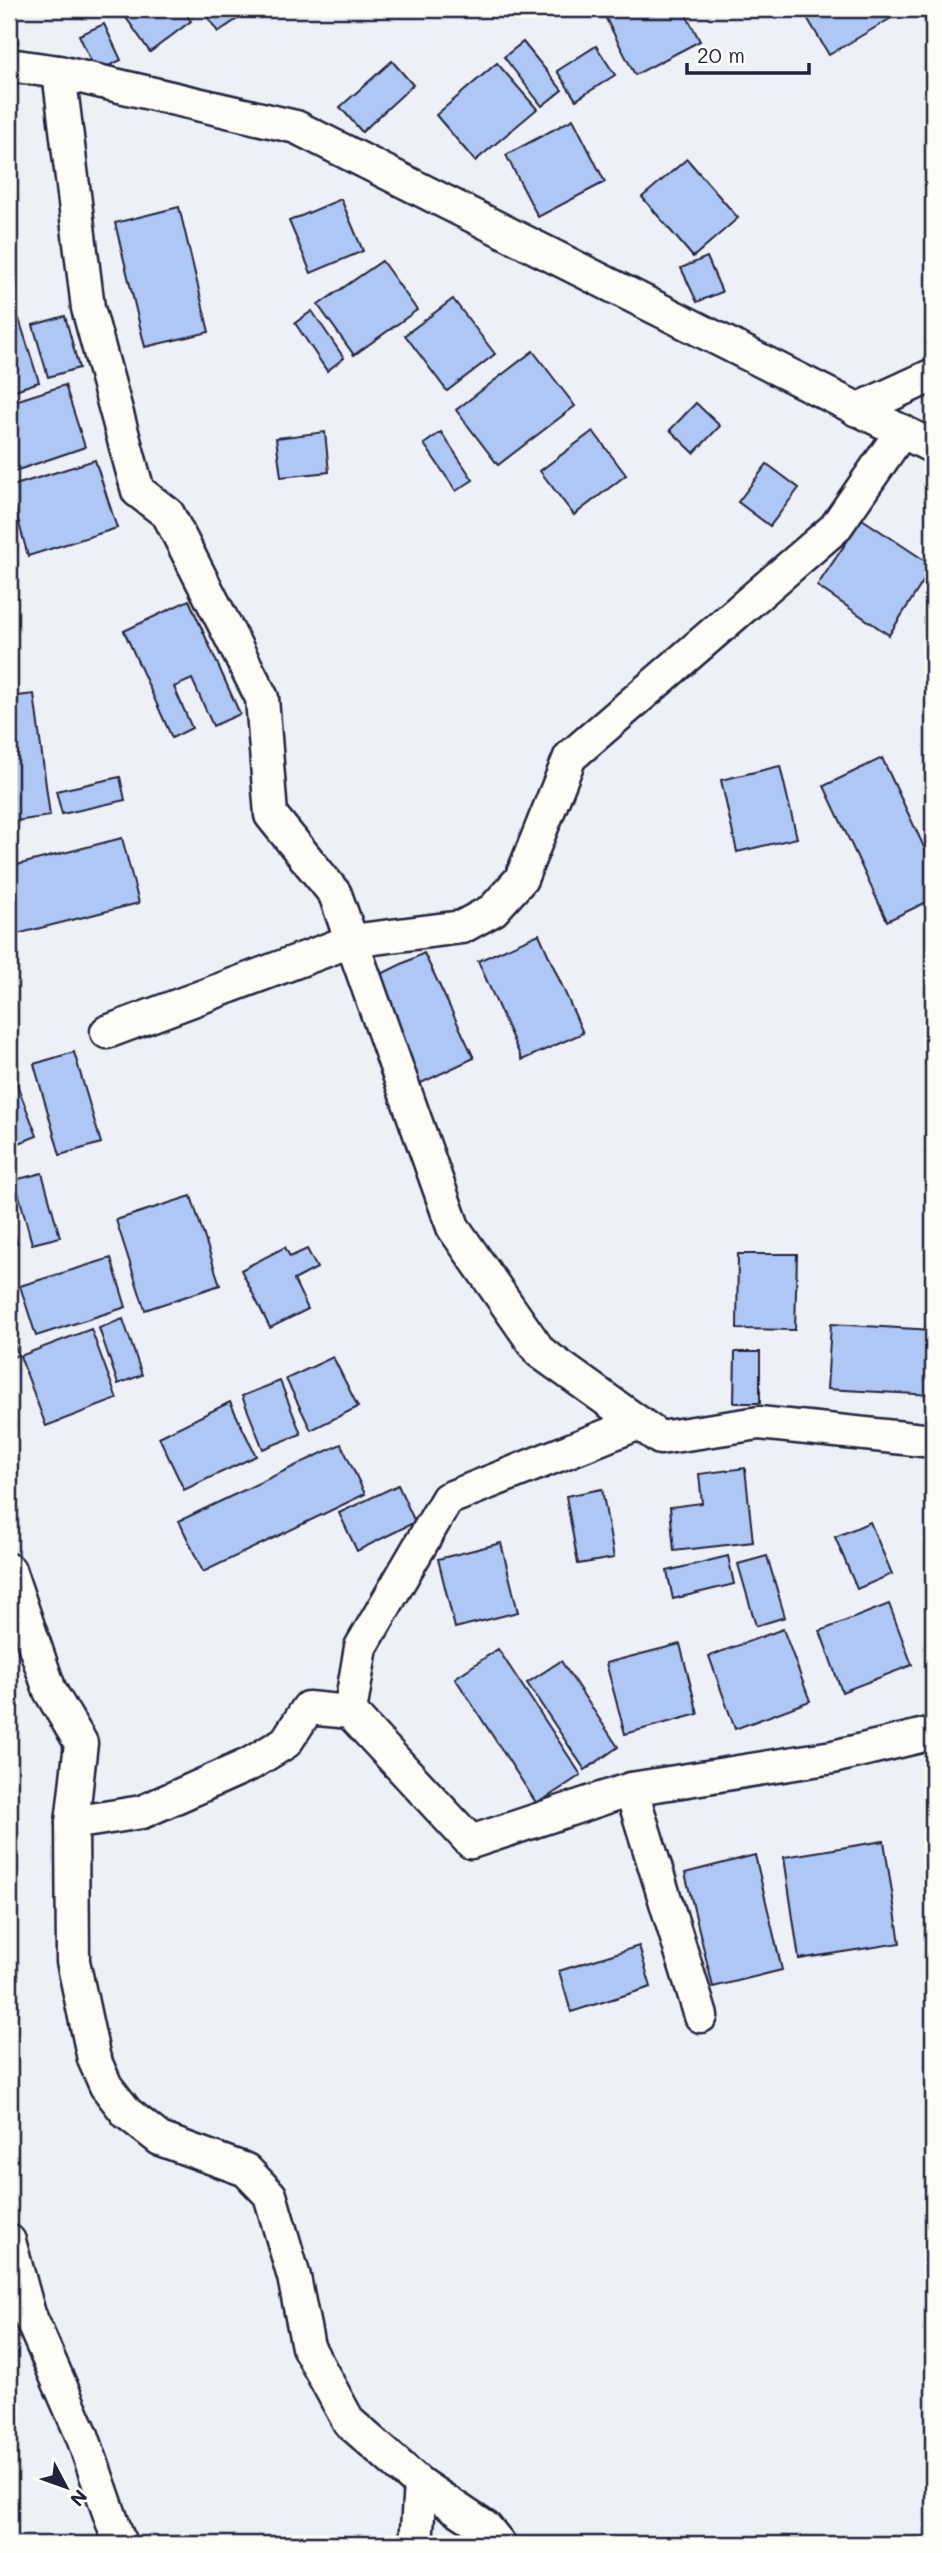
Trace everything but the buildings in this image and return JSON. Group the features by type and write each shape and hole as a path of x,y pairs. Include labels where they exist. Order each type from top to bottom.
{"street":[{"path":"9,65 60,72 296,127 933,447"},
{"path":"60,72 88,308 138,491 168,514 262,698 271,815 335,894 453,1227 540,1352 660,1438 759,1423 933,1441"},
{"path":"857,410 933,374"},
{"path":"107,1032 351,941 462,927 493,910 521,879 570,757 835,528 902,431"},
{"path":"350,1712 361,1647 447,1499 639,1423"},
{"path":"9,1570 50,1691 81,1743 72,1823 73,1961 94,2059 106,2086 127,2113 160,2139 246,2170 270,2195 294,2277 308,2347 349,2422 420,2484 486,2528 499,2544"},
{"path":"72,1823 142,1812 250,1764 286,1742 308,1707 350,1712 471,1842 631,1789 834,1757 933,1733"},
{"path":"631,1789 701,2016"},
{"path":"9,2241 29,2314 82,2435 120,2544"},
{"path":"416,2544 420,2484"}]}
